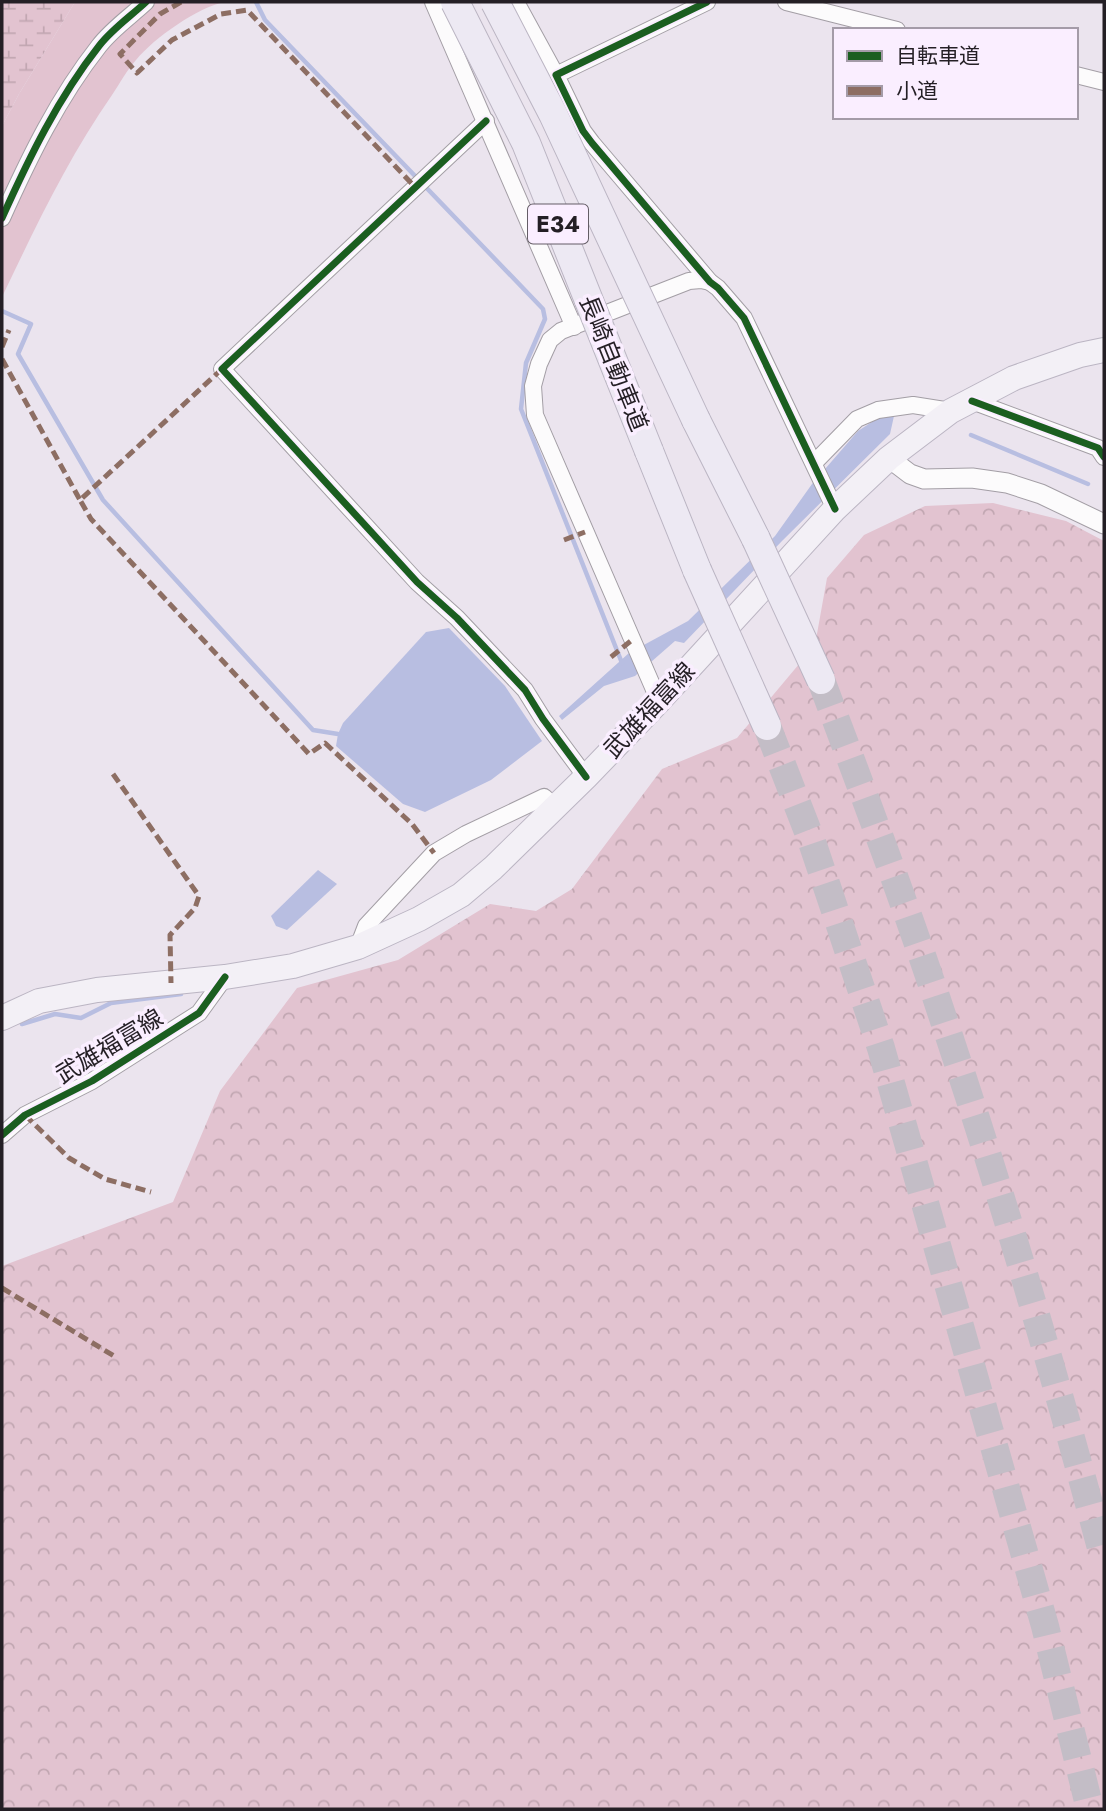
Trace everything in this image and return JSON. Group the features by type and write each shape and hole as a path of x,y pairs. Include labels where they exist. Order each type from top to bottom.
{"highway":[{"name":"長崎自動車道","path":"455,2 526,143 697,570 767,726"},
{"name":"長崎自動車道","path":"495,2 553,114 821,680"}],"main road":[{"name":"武雄福富線","path":"2,1018 39,1001 97,990 225,977 292,966 358,947 419,919 461,895 493,868 586,777 654,690 833,504 889,458 961,406 1014,378 1080,355 1104,350"}],"street":[{"path":"2,218 21,175 61,100 101,44 146,2"},
{"path":"433,2 574,327"},
{"path":"516,2 583,131 710,282 744,318 833,504"},
{"path":"556,75 707,2"},
{"path":"786,2 889,28"},
{"path":"1078,76 1104,82"},
{"path":"486,121 222,369 417,582 457,618 524,690 586,777"},
{"path":"654,690 535,415 533,386 550,340 561,331 690,281 701,279 710,282"},
{"path":"816,466 857,419 878,410 913,405 961,406 1097,448 1104,457"},
{"path":"889,458 909,474 924,479 972,478 1007,483 1030,490 1104,524"},
{"path":"358,947 366,926 434,853 466,834 544,797 555,807"},
{"name":"武雄福富線","path":"2,1135 25,1115 92,1081 199,1013 225,977"}],"green space":[{"path":"2,2 75,2 2,126"},
{"path":"75,2 225,2 202,10 177,25 144,51 130,68 67,168 2,297 2,126"},
{"path":"993,503 1066,521 1104,541 1104,1809 2,1809 2,1266 173,1202 220,1091 297,988 398,960 490,904 536,911 572,889 662,769 737,738 815,645 827,578 864,535 925,506"}],"water":[{"path":"894,416 890,434 684,643 675,641 635,676 604,686 562,720 559,716 629,653 688,621 775,536 812,484 858,431 878,418"},
{"path":"449,628 505,686 542,741 491,780 425,812 403,804 336,746 343,723 426,632"},
{"path":"318,870 337,884 287,930 276,926 271,916"}],"waterway":[{"path":"256,2 265,20 543,309 545,319 526,363 521,409 622,663"},
{"path":"2,311 31,324 18,354 103,500 313,730 338,734"},
{"path":"971,435 1088,484"},
{"path":"22,1024 55,1014 81,1018 111,1003 181,994"}],"tunnel":[{"path":"821,680 901,896 968,1093 1029,1292 1104,1559"},
{"path":"767,726 812,842 881,1048 1045,1626 1090,1809"}],"marked path":[{"path":"181,2 160,14 120,54 137,73 172,40 221,14 247,10 415,187"},
{"path":"2,347 9,330"},
{"path":"2,359 80,500"},
{"path":"222,369 80,500 91,519 309,754 325,743 412,824 434,853"},
{"path":"564,540 585,532"},
{"path":"611,657 632,640"},
{"path":"113,774 199,896 195,908 170,935 171,983"},
{"path":"25,1115 69,1158 105,1179 151,1192"},
{"path":"2,1288 114,1356"}],"cycle path":[{"path":"2,218 34,151 70,86 104,40 146,2"},
{"path":"707,2 556,75 583,131 592,143 744,318 835,509"},
{"path":"486,121 222,369 417,582 457,618 525,690 586,777"},
{"path":"972,401 1098,448 1104,457"},
{"path":"2,1135 25,1115 92,1081 199,1013 225,977"}]}
